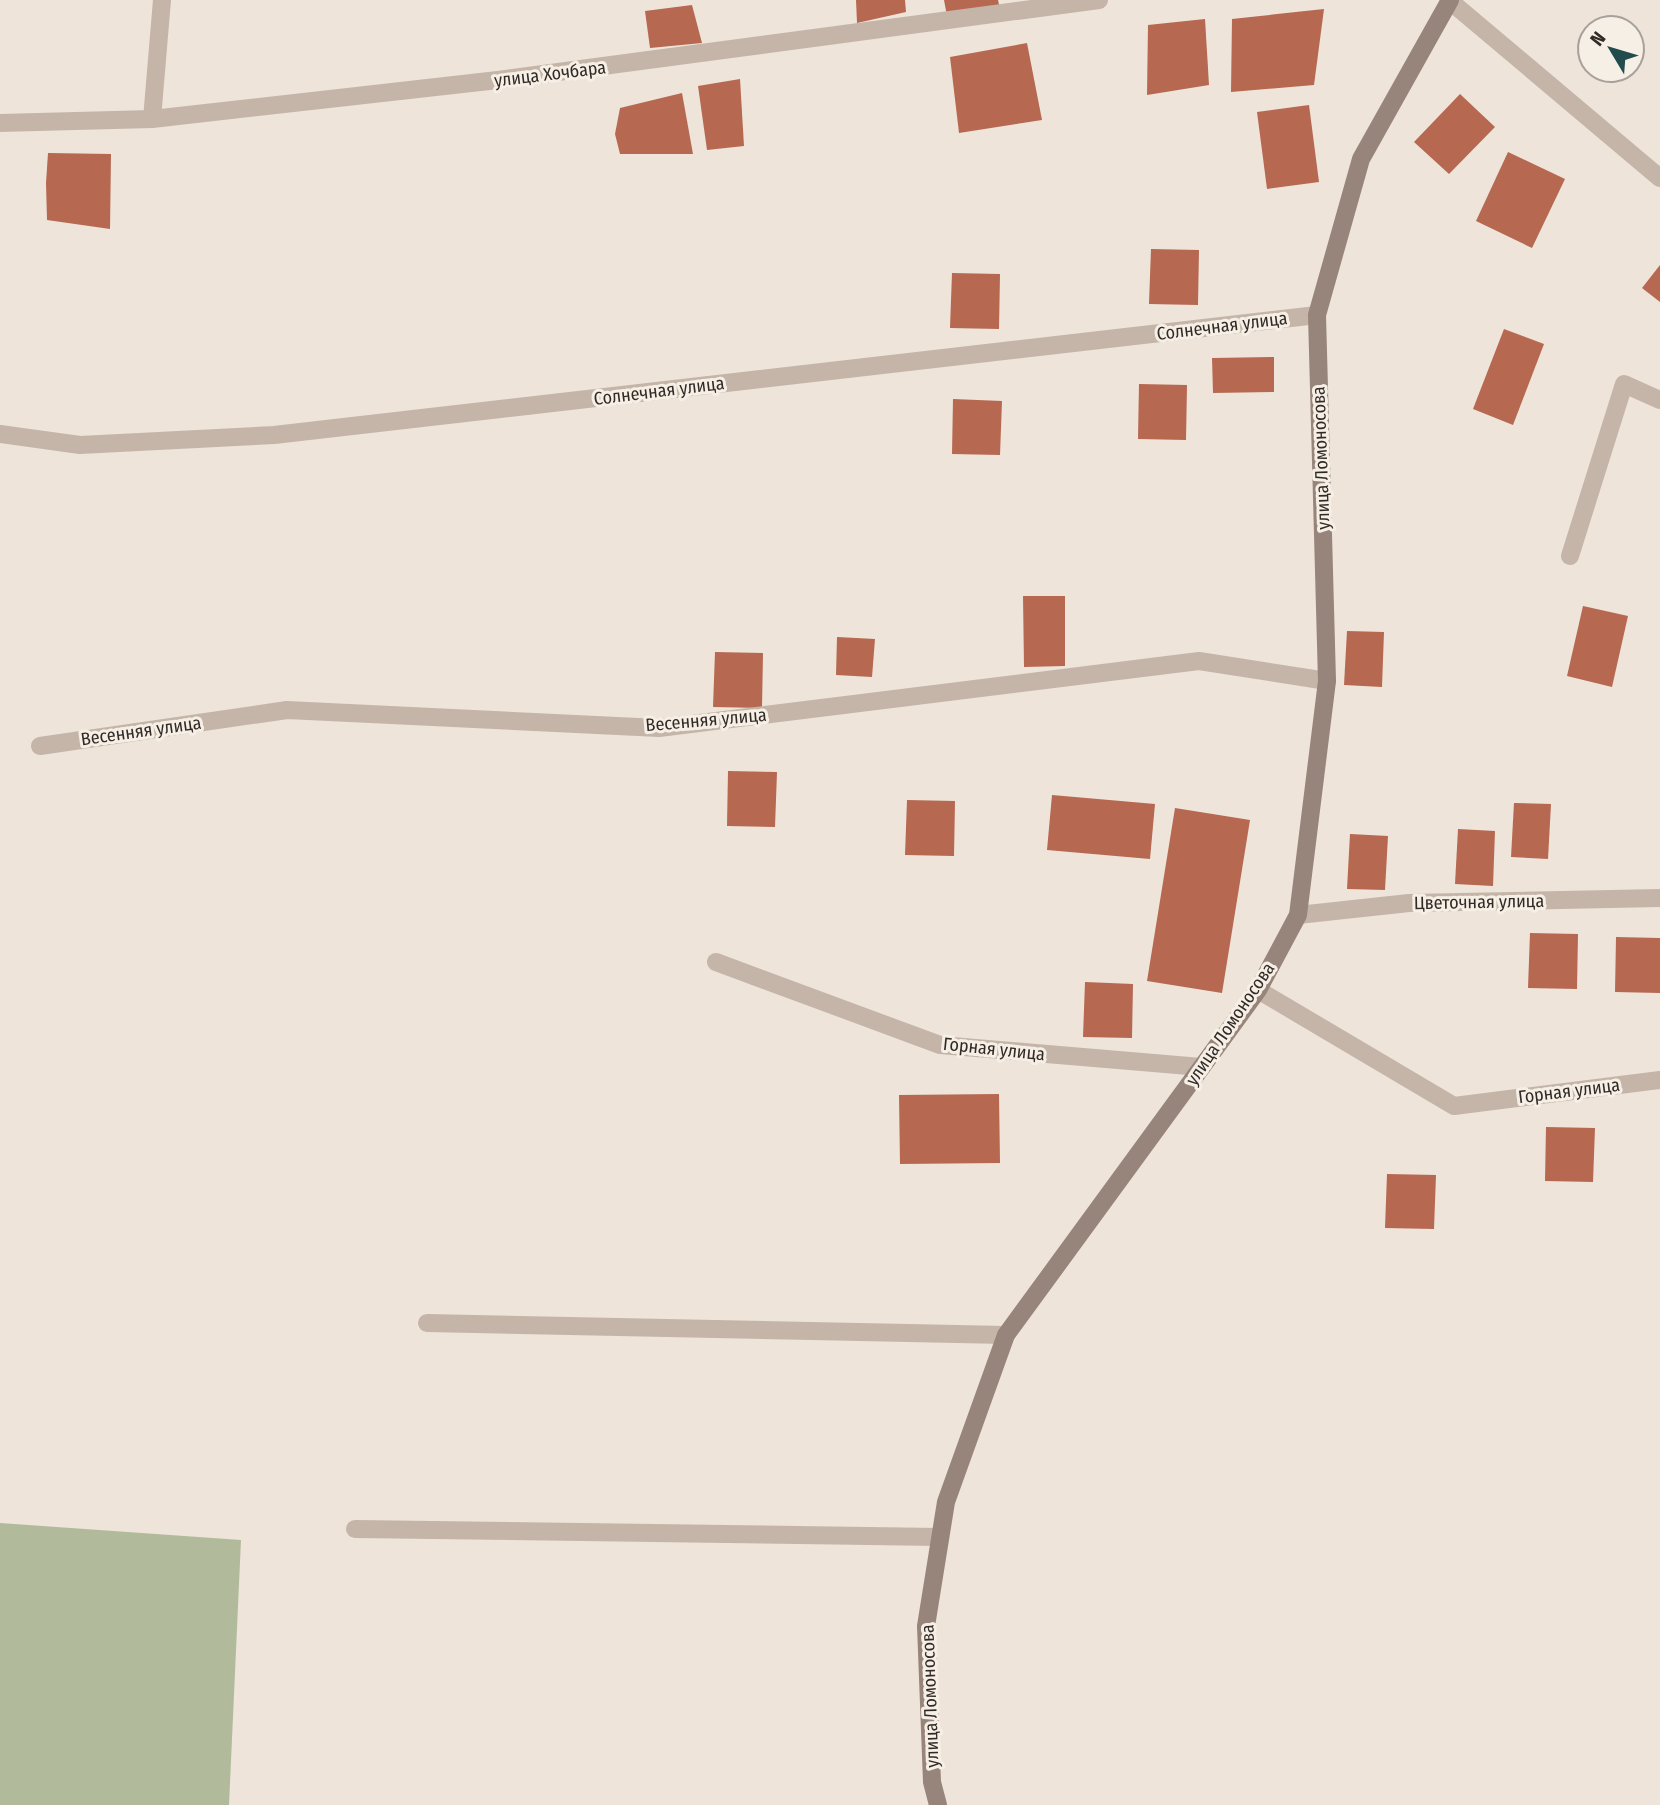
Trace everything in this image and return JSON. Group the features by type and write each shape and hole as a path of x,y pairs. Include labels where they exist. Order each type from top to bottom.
{"street":[{"path":"152,119 162,0"},
{"name":"улица Хочбара","path":"0,123 152,119 637,63 1099,0"},
{"path":"1450,0 1660,178"},
{"name":"улица Ломоносова","path":"938,1805 932,1782 926,1626 946,1502 1006,1335 1258,990 1298,915 1327,681 1317,315 1361,159 1450,0"},
{"name":"Солнечная улица","path":"0,434 80,445 274,435 1317,315"},
{"path":"1570,556 1624,384 1660,400"},
{"name":"Весенняя улица","path":"40,746 287,710 659,728 1199,661 1327,681"},
{"name":"Цветочная улица","path":"1298,915 1409,903 1660,898"},
{"name":"Горная улица","path":"716,962 940,1045 1201,1068"},
{"name":"Горная улица","path":"1258,990 1454,1106 1660,1080"},
{"path":"427,1323 1006,1335"},
{"path":"355,1529 940,1537"}],"green space":[{"path":"0,1523 241,1540 229,1805 0,1805"}],"building":[{"path":"856,0 905,0 906,12 857,23"},
{"path":"944,0 998,0 1000,9 947,16"},
{"path":"692,5 702,43 650,48 645,11"},
{"path":"1324,9 1314,85 1231,92 1232,19"},
{"path":"1205,19 1209,85 1147,95 1148,25"},
{"path":"1027,43 1042,120 959,133 950,57"},
{"path":"740,79 744,146 707,150 698,86"},
{"path":"682,93 693,154 620,154 615,134 620,108"},
{"path":"1460,94 1495,127 1449,174 1414,142"},
{"path":"1309,105 1319,182 1267,189 1257,112"},
{"path":"1508,152 1565,179 1532,248 1476,221"},
{"path":"48,153 111,154 110,229 47,220"},
{"path":"1151,249 1199,250 1198,305 1149,304"},
{"path":"1660,265 1660,302 1642,288"},
{"path":"952,273 1000,274 999,329 950,328"},
{"path":"1504,329 1544,344 1513,425 1473,409"},
{"path":"1274,357 1274,392 1213,393 1212,358"},
{"path":"1139,384 1187,385 1186,440 1138,439"},
{"path":"953,399 1002,401 1000,455 952,454"},
{"path":"1023,596 1065,596 1065,666 1024,667"},
{"path":"1583,606 1628,616 1612,687 1567,676"},
{"path":"1347,631 1384,632 1382,687 1344,685"},
{"path":"837,637 875,639 872,677 836,675"},
{"path":"715,652 763,653 762,708 713,707"},
{"path":"728,771 777,772 775,827 727,826"},
{"path":"1052,795 1155,804 1150,859 1047,850"},
{"path":"907,800 955,801 954,856 905,855"},
{"path":"1514,803 1551,804 1548,859 1511,857"},
{"path":"1175,808 1250,820 1222,993 1147,981"},
{"path":"1458,829 1495,831 1493,886 1455,884"},
{"path":"1350,834 1388,836 1385,890 1347,889"},
{"path":"1530,933 1578,934 1577,989 1528,988"},
{"path":"1616,937 1660,938 1660,993 1615,992"},
{"path":"1085,982 1133,984 1132,1038 1083,1037"},
{"path":"999,1094 1000,1163 900,1164 899,1095"},
{"path":"1546,1127 1595,1128 1593,1182 1545,1181"},
{"path":"1387,1174 1436,1175 1434,1229 1385,1228"}]}
